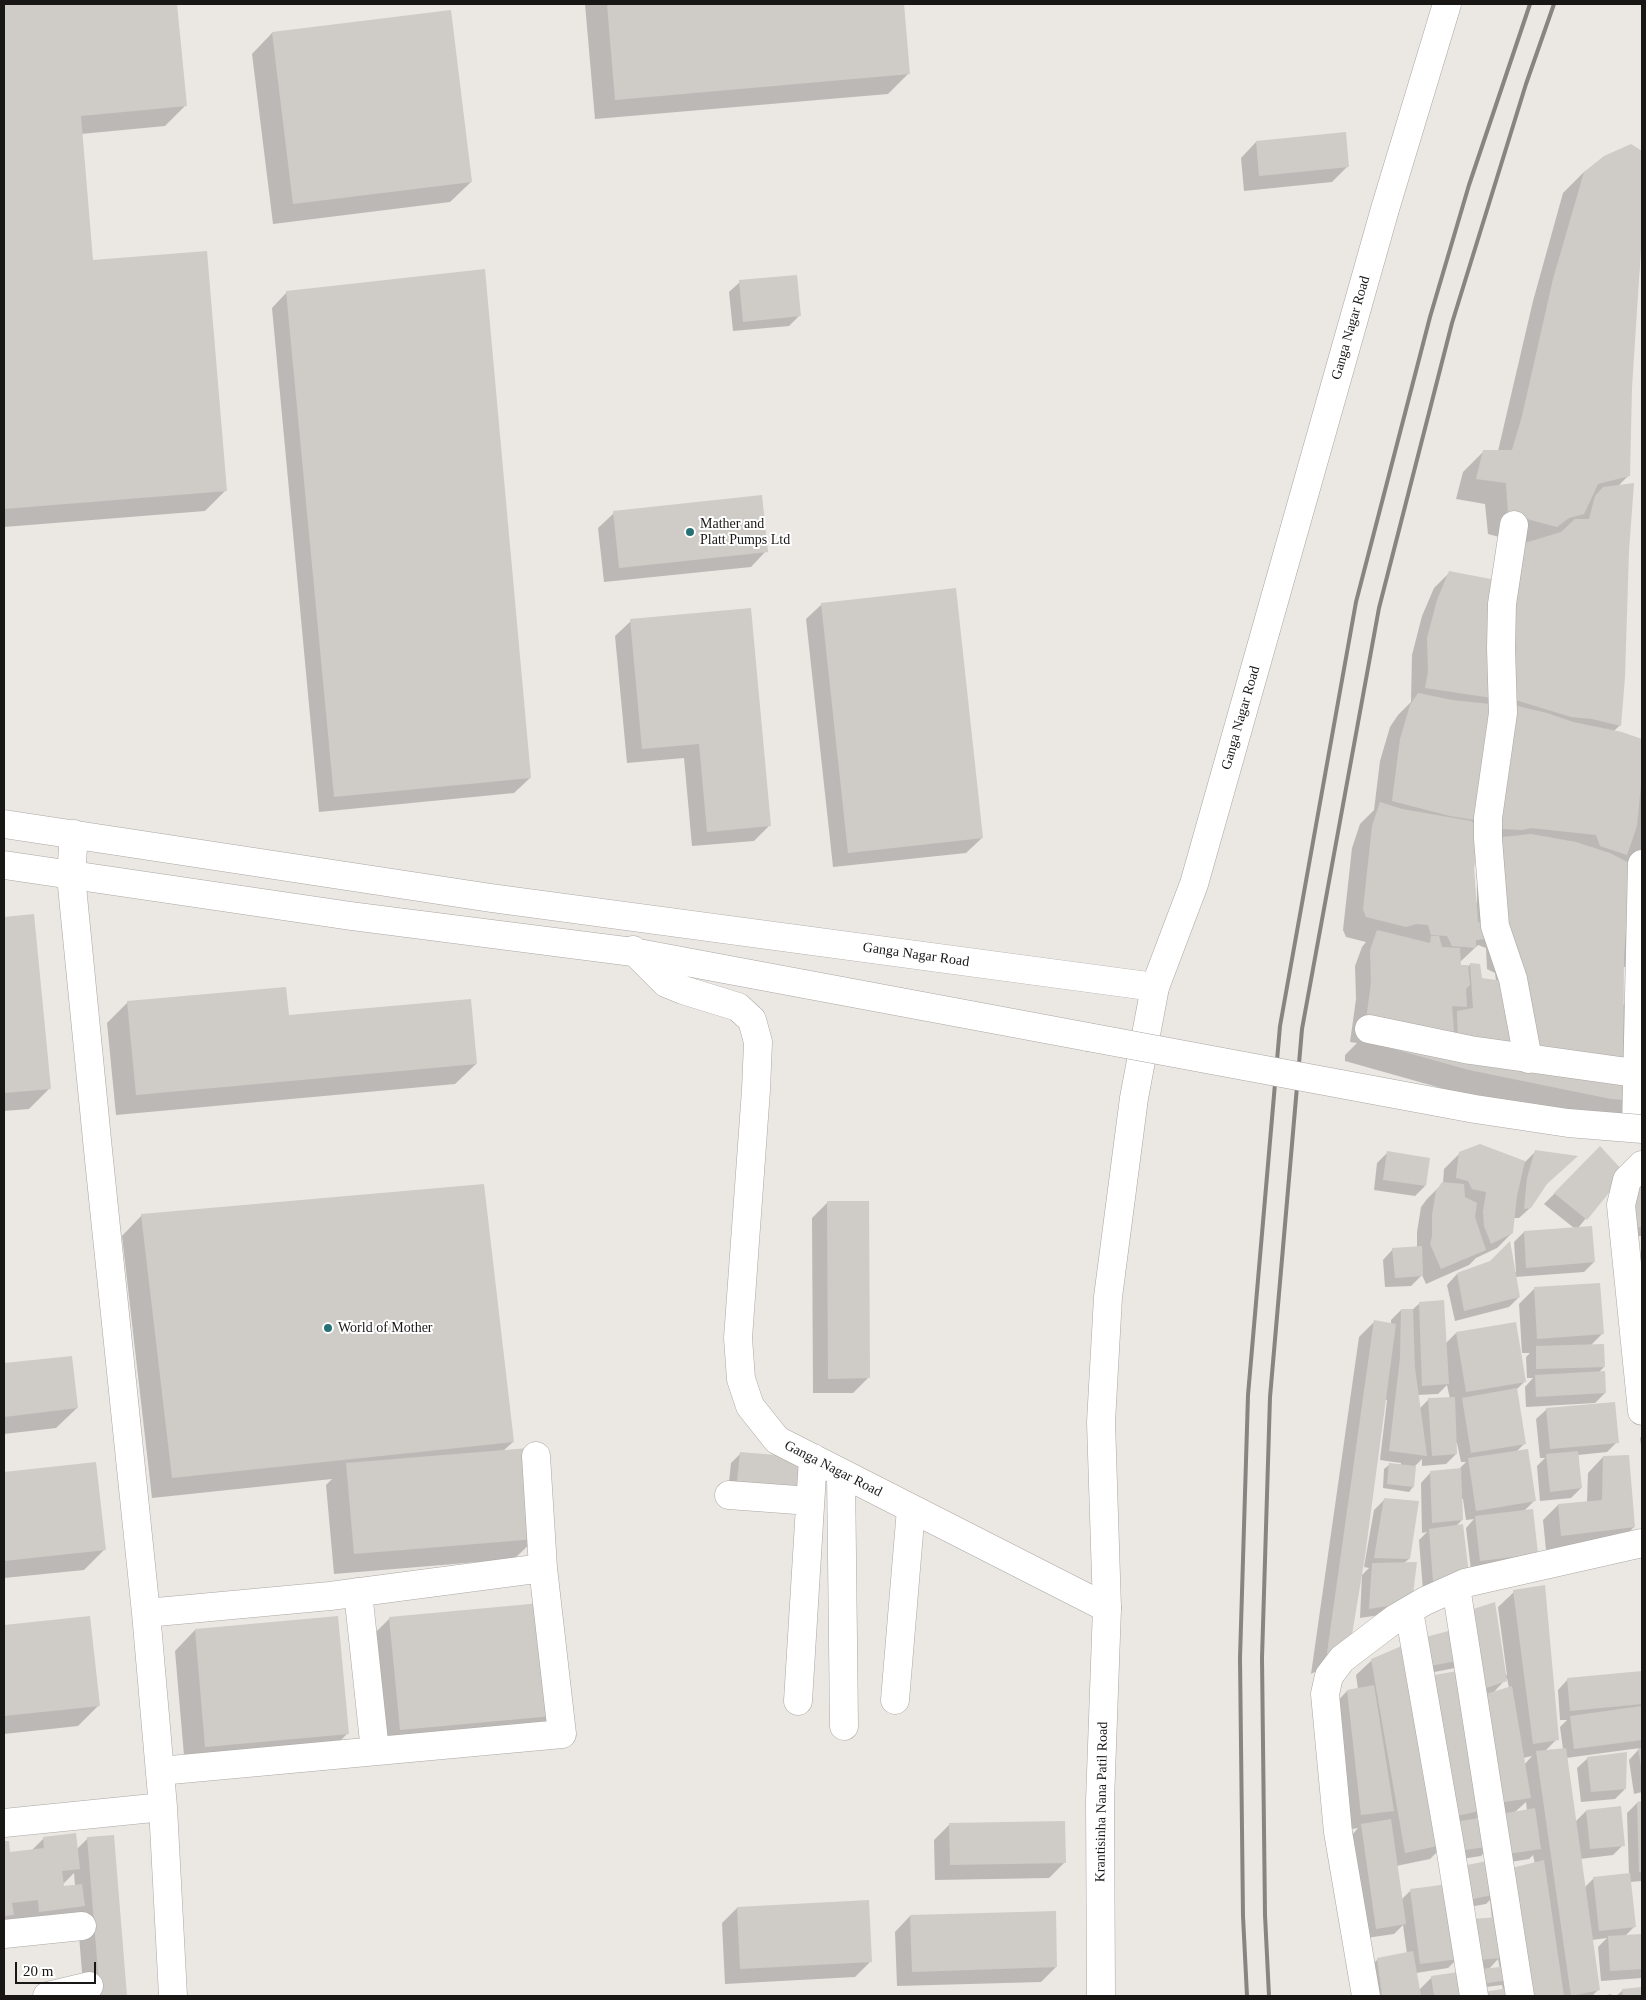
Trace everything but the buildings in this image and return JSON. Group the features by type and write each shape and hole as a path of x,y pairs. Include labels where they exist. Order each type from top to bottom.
{"street":[{"name":"Ganga Nagar Road","path":"4,824 491,898 1156,987 1194,884 1385,209 1447,4"},
{"path":"1514,525 1502,604 1503,714 1488,818 1488,839 1495,926 1514,979 1528,1059"},
{"path":"74,834 72,876 94,1115 146,1613 163,1807 174,1996"},
{"path":"4,865 351,916 633,952 1475,1109 1568,1123 1639,1128 1642,864"},
{"path":"629,916 633,952"},
{"name":"Ganga Nagar Road","path":"633,952 666,983 738,1007 752,1020 758,1042 738,1338 741,1379 750,1406 777,1440 1107,1608"},
{"name":"Krantisinha Nana Patil Road","path":"1101,1996 1100,1801 1107,1608 1101,1422 1108,1297 1134,1098 1156,987"},
{"path":"1369,1029 1437,1044 1639,1074"},
{"path":"1642,1165 1627,1180 1621,1205 1642,1411"},
{"path":"160,1771 562,1734 543,1568 536,1456"},
{"path":"798,1700 813,1458"},
{"path":"841,1473 844,1726"},
{"path":"729,1495 810,1501"},
{"path":"895,1700 912,1509"},
{"path":"1366,1996 1338,1832 1325,1694 1329,1676 1342,1659 1409,1611 1465,1583 1642,1542"},
{"path":"146,1613 358,1592 543,1568"},
{"path":"1456,1587 1520,1996"},
{"path":"358,1592 375,1752"},
{"path":"1409,1611 1474,1996"},
{"path":"4,1823 163,1807"},
{"path":"4,1934 82,1926"},
{"path":"47,1996 89,1986"}],"railway":[{"path":"1247,1996 1243,1916 1240,1658 1248,1395 1280,1026 1356,602 1430,317 1469,185 1530,4"},
{"path":"1269,1996 1265,1915 1262,1658 1270,1397 1302,1029 1379,608 1452,323 1526,84 1554,4"}],"place":[{"name":"Mather and Platt Pumps Ltd","path":"690,532"},
{"name":"World of Mother","path":"328,1328"}]}
